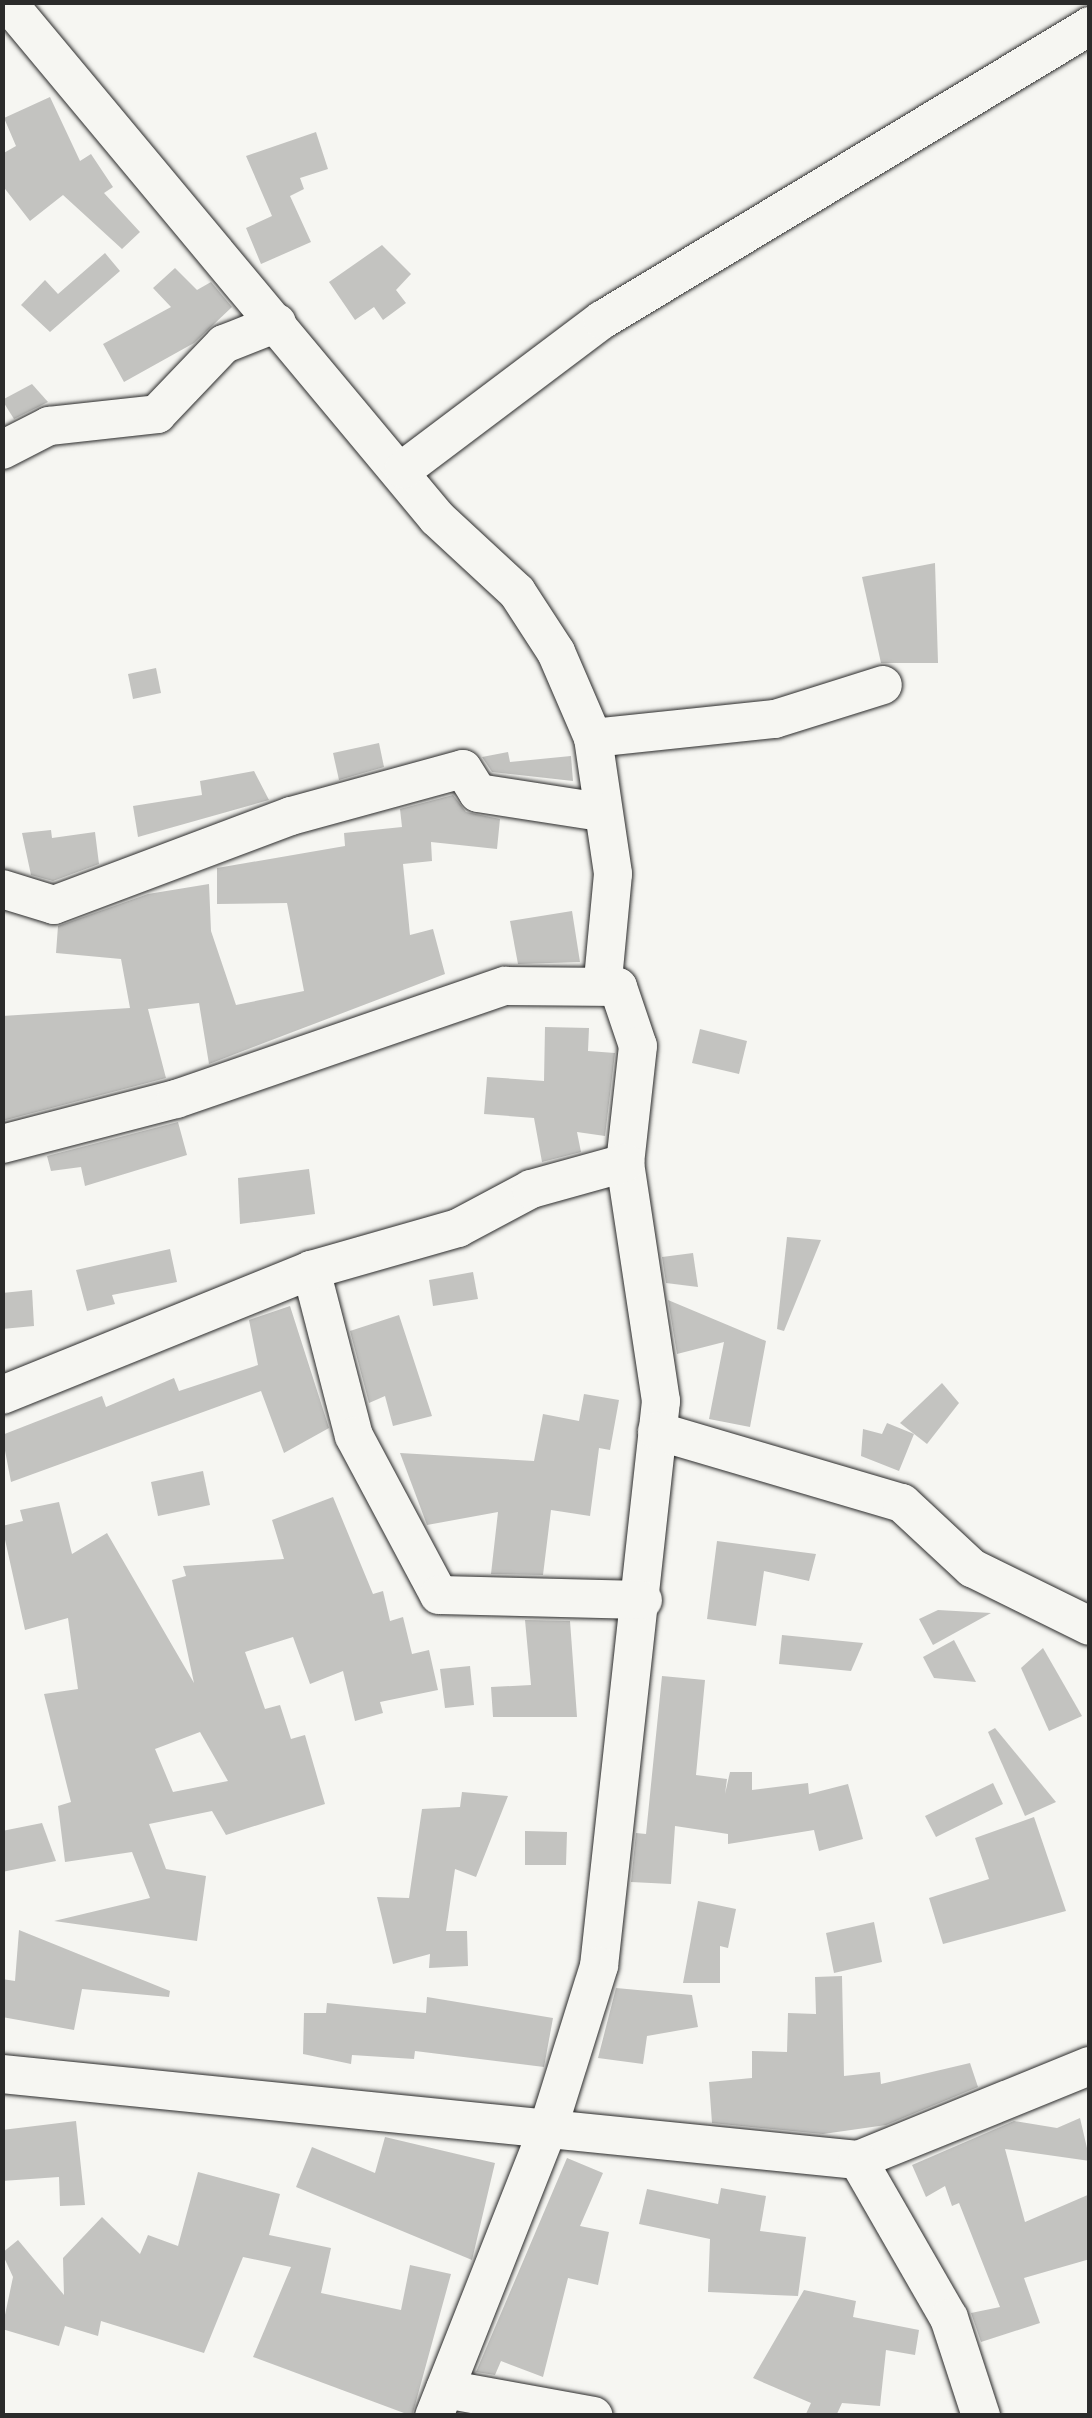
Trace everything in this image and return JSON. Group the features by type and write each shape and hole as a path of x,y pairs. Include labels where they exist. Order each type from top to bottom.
{"street":[{"path":"7,2 404,469 437,518 517,592 593,738 613,874 603,980"},
{"path":"404,469 602,320 1090,26"},
{"path":"2,450 49,426 157,414 224,344 277,323"},
{"path":"593,738 774,719 883,684"},
{"path":"2,889 54,904 290,816 464,770 478,793 601,812"},
{"path":"2,1144 176,1099 505,986 603,980 618,987 638,1046 626,1163 657,1431 643,1600 599,1966 549,2126 440,2402 594,2416"},
{"path":"2,1395 312,1270 458,1228 531,1189 626,1163"},
{"path":"312,1270 354,1436 439,1595 643,1600"},
{"path":"657,1431 902,1502 972,1568 1090,1626"},
{"path":"2,2074 858,2160 1090,2066"},
{"path":"858,2160 949,2318 981,2416"}],"building":[{"path":"50,97 80,161 91,154 113,187 104,193 140,232 122,249 63,195 30,221 2,185 2,154 16,146 4,118"},
{"path":"316,132 328,169 300,178 304,189 290,196 311,242 261,264 246,228 272,216 246,156"},
{"path":"382,245 411,274 396,290 406,303 383,320 374,307 355,320 329,282"},
{"path":"105,253 120,271 50,332 21,305 45,280 58,294"},
{"path":"175,268 197,290 211,282 232,307 194,343 124,382 103,344 171,307 153,288"},
{"path":"32,384 48,402 14,419 2,400"},
{"path":"935,563 938,663 881,663 862,577"},
{"path":"156,668 161,693 133,699 128,674"},
{"path":"379,743 384,767 339,780 333,753"},
{"path":"508,752 510,762 571,756 573,781 492,772 482,757"},
{"path":"254,771 269,800 138,837 133,806 202,795 200,781"},
{"path":"453,795 466,812 500,819 497,849 431,842 432,861 403,864 410,935 433,929 445,974 209,1064 199,1003 148,1009 166,1078 2,1121 2,1016 130,1008 121,959 56,953 58,926 148,894 209,884 211,931 236,1005 304,991 287,903 217,904 217,868 345,846 344,833 402,827 400,809"},
{"path":"51,830 52,838 95,832 99,864 53,881 31,875 22,833"},
{"path":"572,911 580,962 518,964 510,921"},
{"path":"545,1027 589,1028 588,1051 615,1053 605,1136 577,1132 581,1152 542,1162 534,1118 484,1114 487,1077 544,1081"},
{"path":"700,1029 747,1041 739,1074 692,1063"},
{"path":"178,1122 187,1155 85,1186 81,1167 51,1171 47,1156"},
{"path":"309,1169 315,1214 240,1224 238,1178"},
{"path":"787,1237 821,1240 784,1331 777,1329"},
{"path":"170,1249 177,1282 112,1295 115,1304 87,1311 76,1270"},
{"path":"693,1253 698,1287 666,1283 662,1257"},
{"path":"473,1272 478,1299 433,1306 429,1280"},
{"path":"32,1290 34,1326 2,1329 2,1293"},
{"path":"668,1300 766,1341 750,1427 709,1419 724,1342 677,1354"},
{"path":"290,1306 329,1428 284,1453 261,1391 11,1482 2,1435 102,1396 106,1407 174,1378 179,1391 258,1365 249,1320"},
{"path":"399,1315 432,1416 393,1426 385,1396 369,1403 350,1331"},
{"path":"942,1383 959,1403 927,1444 900,1423"},
{"path":"584,1394 619,1400 610,1450 599,1448 590,1516 551,1510 543,1575 491,1574 498,1512 427,1525 400,1453 534,1461 543,1414 579,1421"},
{"path":"887,1423 914,1434 899,1471 861,1456 863,1429 882,1434"},
{"path":"203,1471 210,1505 158,1516 151,1482"},
{"path":"333,1497 373,1594 383,1591 390,1621 403,1617 412,1654 429,1650 438,1690 380,1702 383,1713 355,1721 343,1671 310,1684 293,1637 245,1652 265,1709 280,1705 291,1739 305,1735 325,1804 226,1835 212,1811 149,1824 166,1869 206,1876 197,1941 54,1921 150,1898 132,1852 65,1862 58,1806 71,1802 44,1694 78,1689 68,1618 25,1630 2,1526 23,1521 20,1510 59,1502 72,1554 107,1533 194,1683 172,1580 186,1576 183,1566 284,1559 272,1520","holes":["200,1732 228,1781 173,1792 155,1749"]},
{"path":"717,1541 816,1554 809,1581 764,1571 756,1626 707,1619"},
{"path":"938,1610 991,1613 933,1645 919,1619"},
{"path":"525,1620 570,1621 577,1717 493,1717 491,1687 531,1685"},
{"path":"782,1635 863,1643 851,1671 779,1664"},
{"path":"954,1640 976,1682 934,1678 923,1657"},
{"path":"1043,1648 1082,1716 1049,1731 1021,1668"},
{"path":"470,1666 474,1705 445,1708 440,1669"},
{"path":"662,1676 705,1680 696,1775 727,1779 725,1794 730,1772 752,1772 752,1790 808,1783 809,1794 848,1784 863,1839 819,1851 814,1830 728,1844 728,1834 675,1826 671,1884 631,1882 636,1833 646,1834"},
{"path":"995,1728 1056,1802 1025,1816 988,1732"},
{"path":"993,1783 1003,1804 936,1837 925,1816"},
{"path":"462,1792 508,1796 476,1877 455,1869 446,1931 467,1931 468,1966 429,1968 430,1954 393,1964 377,1897 409,1898 422,1809 460,1807"},
{"path":"1034,1817 1066,1911 943,1944 929,1898 989,1879 975,1838"},
{"path":"42,1823 56,1861 2,1872 2,1831"},
{"path":"525,1831 567,1832 566,1865 525,1865"},
{"path":"698,1901 736,1909 728,1948 720,1946 720,1983 683,1983"},
{"path":"874,1922 882,1962 834,1973 826,1933"},
{"path":"19,1930 170,1991 169,1997 82,1989 74,2030 2,2017 2,1979 15,1981"},
{"path":"842,1976 844,2076 880,2072 881,2084 970,2063 978,2087 886,2125 823,2134 712,2123 709,2082 752,2078 752,2051 787,2052 788,2013 816,2014 815,1977"},
{"path":"616,1988 692,1995 698,2027 647,2036 643,2064 598,2058"},
{"path":"427,1997 553,2018 544,2067 415,2051 414,2059 352,2055 351,2064 303,2054 304,2013 326,2013 327,2003 426,2013"},
{"path":"1080,2118 1090,2161 1005,2149 1025,2222 1090,2194 1090,2259 1024,2278 1040,2323 981,2342 971,2313 1000,2307 959,2203 952,2206 945,2186 926,2197 912,2165 1014,2121 1057,2128"},
{"path":"76,2121 85,2205 60,2206 59,2177 2,2181 2,2130"},
{"path":"385,2137 495,2163 472,2260 296,2187 312,2147 375,2173"},
{"path":"567,2158 603,2173 580,2226 609,2232 598,2285 568,2278 543,2377 501,2361 495,2375 476,2372"},
{"path":"198,2172 280,2194 269,2235 331,2248 321,2293 401,2310 410,2265 451,2274 412,2416 253,2357 291,2267 243,2257 204,2353 101,2321 98,2336 65,2326 59,2346 2,2329 13,2277 2,2253 18,2240 64,2295 63,2258 102,2217 140,2254 148,2235 178,2246"},
{"path":"721,2188 766,2196 760,2231 806,2237 798,2296 708,2292 710,2239 639,2224 647,2189 718,2204"},
{"path":"804,2290 856,2301 853,2317 919,2330 915,2355 886,2350 880,2406 842,2403 836,2416 805,2416 811,2403 753,2378"}]}
